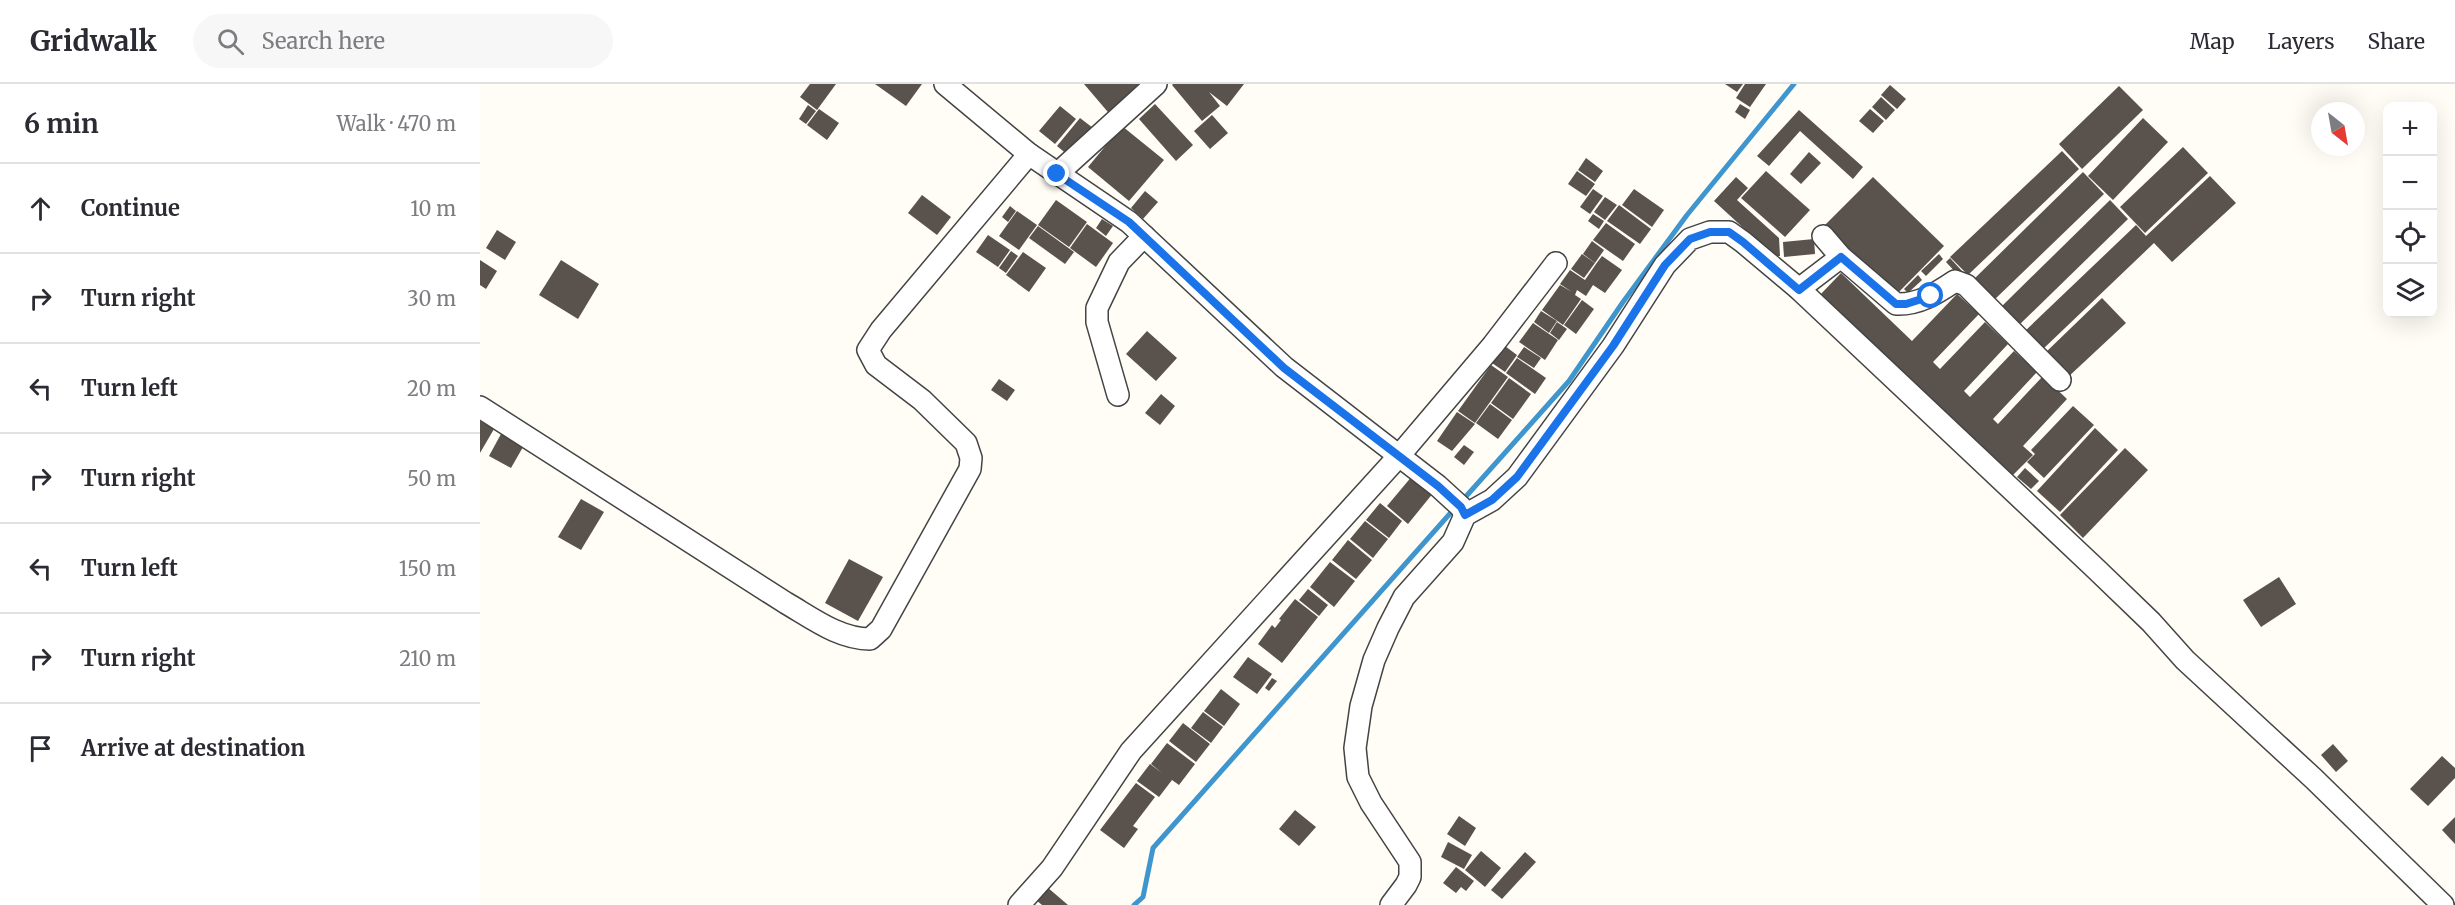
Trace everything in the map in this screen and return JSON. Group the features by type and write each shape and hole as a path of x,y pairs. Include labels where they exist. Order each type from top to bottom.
{"street":[{"path":"945,84 1029,154 1129,222 1284,368 1438,486 1463,511"},
{"path":"1057,174 1156,84"},
{"path":"480,407 805,614 853,639 870,639 880,629 925,552 970,469 971,458 966,444 922,400 876,365 868,350 880,330 1029,154"},
{"path":"1463,511 1492,500 1517,477 1613,346 1665,265 1690,239 1710,232 1729,232 1799,290 2096,569 2151,622 2185,660 2314,779 2443,905"},
{"path":"1118,395 1097,322 1097,308 1119,262 1144,236"},
{"path":"1823,236 1841,257 1896,304 1906,304 1931,296 1955,281 1966,285 2060,380"},
{"path":"1799,290 1841,257"},
{"path":"1019,905 1052,868 1131,751 1398,457 1493,345 1556,263"},
{"path":"1390,905 1410,877 1410,862 1371,803 1358,777 1355,748 1361,706 1374,660 1404,597 1454,542 1463,511"}],"building":[{"path":"810,84 836,84 817,110 800,97"},
{"path":"875,84 922,84 906,106"},
{"path":"1084,84 1142,84 1113,118"},
{"path":"1173,84 1244,84 1227,106 1209,92 1220,106 1202,121"},
{"path":"1725,84 1743,84 1737,92"},
{"path":"1745,84 1766,84 1750,107 1736,98"},
{"path":"1890,85 1906,99 1897,109 1881,95"},
{"path":"2119,86 2143,110 2082,169 2059,144"},
{"path":"1881,97 1895,110 1886,120 1872,107"},
{"path":"1155,104 1193,145 1176,161 1139,119"},
{"path":"1740,104 1750,110 1745,119 1735,112"},
{"path":"808,105 816,111 806,124 799,119"},
{"path":"1060,106 1076,119 1055,144 1039,131"},
{"path":"819,109 839,123 827,140 807,125"},
{"path":"1870,109 1884,121 1873,133 1859,121"},
{"path":"1799,110 1863,167 1853,179 1800,131 1769,166 1757,156"},
{"path":"1212,115 1228,133 1210,149 1194,131"},
{"path":"1080,118 1093,128 1069,156 1057,146"},
{"path":"2143,118 2168,142 2113,200 2088,176"},
{"path":"1122,126 1164,160 1129,201 1088,167"},
{"path":"2183,147 2208,173 2145,233 2120,207"},
{"path":"2062,151 2079,169 1968,275 1950,257"},
{"path":"1809,152 1821,163 1801,184 1790,174"},
{"path":"1586,158 1603,171 1595,182 1578,170"},
{"path":"1577,171 1595,184 1586,196 1568,184"},
{"path":"1766,171 1810,210 1785,237 1741,198"},
{"path":"2083,172 2104,194 1992,302 1972,281"},
{"path":"2210,176 2236,203 2172,262 2154,243 2042,350 2024,332 2136,225 2146,236"},
{"path":"1736,177 1748,188 1737,200 1779,238 1780,256 1774,256 1714,201"},
{"path":"1873,177 1944,246 1894,297 1823,227"},
{"path":"1593,189 1603,196 1590,214 1580,207"},
{"path":"1634,189 1664,210 1652,227 1622,205"},
{"path":"1145,191 1158,202 1143,219 1131,208"},
{"path":"922,195 951,217 937,235 908,213"},
{"path":"1605,197 1617,205 1605,220 1594,212"},
{"path":"1056,200 1087,222 1069,247 1038,225"},
{"path":"2110,200 2128,219 2018,326 2000,308"},
{"path":"1619,205 1651,229 1640,244 1607,221"},
{"path":"1010,206 1016,211 1008,222 1002,217"},
{"path":"1017,211 1037,225 1019,250 999,236"},
{"path":"1593,214 1604,221 1599,229 1588,221"},
{"path":"1102,219 1113,226 1106,236 1096,228"},
{"path":"1606,223 1635,244 1623,261 1593,240"},
{"path":"1087,224 1113,243 1096,267 1070,248"},
{"path":"1038,226 1074,252 1065,264 1029,238"},
{"path":"497,230 516,242 505,260 486,248"},
{"path":"988,235 1010,250 998,267 976,252"},
{"path":"1814,239 1815,254 1784,257 1783,242"},
{"path":"1592,241 1604,250 1595,263 1583,254"},
{"path":"1011,251 1018,256 1006,273 999,268"},
{"path":"1023,252 1046,268 1029,292 1006,275"},
{"path":"1582,254 1595,263 1584,278 1571,269"},
{"path":"1939,254 1943,259 1926,276 1921,271"},
{"path":"1602,256 1622,270 1605,293 1593,285 1586,296 1577,290 1575,295 1581,299 1563,325 1542,310 1560,285 1572,292 1560,284 1570,270 1585,280"},
{"path":"1950,258 1962,271 1958,275 1946,262"},
{"path":"480,260 497,271 486,289 480,285"},
{"path":"561,260 599,284 578,319 539,295"},
{"path":"1841,273 1912,341 1957,294 1979,314 1933,362 1940,369 1985,322 2008,344 1964,391 1970,397 2014,351 2037,372 1993,419 1998,424 2043,376 2067,399 2023,446 2033,455 2012,476 1820,295"},
{"path":"1918,275 1922,280 1908,293 1904,289"},
{"path":"2102,298 2126,323 2067,378 2044,354"},
{"path":"1582,300 1594,309 1576,334 1564,325"},
{"path":"1541,311 1557,321 1549,333 1534,322"},
{"path":"1557,322 1567,329 1559,340 1550,333"},
{"path":"1533,323 1558,340 1545,360 1519,342"},
{"path":"1147,331 1177,358 1156,381 1126,354"},
{"path":"1505,346 1517,355 1505,372 1492,363"},
{"path":"1524,347 1541,358 1534,368 1517,357"},
{"path":"1517,358 1546,378 1535,394 1506,373"},
{"path":"1491,365 1508,377 1475,423 1458,411"},
{"path":"1509,378 1531,394 1513,419 1491,403"},
{"path":"999,379 1015,390 1007,401 991,390"},
{"path":"1161,394 1175,406 1160,425 1145,413"},
{"path":"1490,404 1512,420 1498,439 1476,423"},
{"path":"2073,406 2094,425 2044,478 2027,462 2035,454 2031,450"},
{"path":"1457,412 1475,424 1452,451 1437,441"},
{"path":"480,421 494,429 480,453"},
{"path":"2095,428 2118,450 2060,512 2037,491"},
{"path":"501,434 523,447 511,468 489,456"},
{"path":"1464,445 1474,452 1464,465 1454,457"},
{"path":"2125,448 2148,470 2083,538 2060,515"},
{"path":"2025,468 2039,481 2031,489 2017,477"},
{"path":"1413,475 1434,492 1408,524 1387,506"},
{"path":"581,499 604,512 581,550 558,537"},
{"path":"1380,503 1402,521 1389,538 1366,520"},
{"path":"1365,521 1388,539 1373,558 1350,539"},
{"path":"1348,540 1372,560 1356,579 1332,560"},
{"path":"849,559 883,577 858,621 825,603"},
{"path":"1330,562 1355,581 1334,607 1310,587"},
{"path":"2279,577 2296,604 2261,627 2243,600"},
{"path":"1308,589 1328,605 1319,616 1299,600"},
{"path":"1295,599 1318,617 1282,663 1258,644 1272,625 1275,628 1281,620 1279,619"},
{"path":"1248,657 1272,674 1257,694 1233,677"},
{"path":"1272,678 1277,681 1269,691 1265,688"},
{"path":"1221,689 1240,704 1224,726 1204,711"},
{"path":"1203,712 1223,727 1211,743 1191,728"},
{"path":"1183,723 1210,744 1196,762 1169,741"},
{"path":"1167,743 1195,764 1179,785 1172,780 1159,797 1137,781 1150,764 1162,773 1151,764"},
{"path":"2333,744 2348,761 2336,772 2321,755"},
{"path":"2442,756 2455,768 2455,778 2428,806 2410,789"},
{"path":"1136,783 1155,797 1133,826 1138,829 1124,848 1100,830"},
{"path":"1295,810 1316,827 1299,846 1279,829"},
{"path":"1459,816 1476,828 1465,846 1447,834"},
{"path":"2455,817 2455,844 2442,830"},
{"path":"1448,842 1472,855 1464,869 1441,857"},
{"path":"1481,851 1501,868 1485,887 1465,870"},
{"path":"1525,852 1536,862 1502,899 1491,890"},
{"path":"1456,867 1474,881 1466,891 1461,887 1456,893 1443,883"},
{"path":"1047,887 1068,905 1042,905 1036,900"}],"waterway":[{"path":"1461,502 1569,381 1687,215 1794,84"},
{"path":"1134,905 1143,897 1153,848 1454,509"}],"route":[{"path":"1057,174 1129,222 1284,368 1438,486 1461,507 1465,515 1492,500 1517,477 1613,346 1665,265 1690,239 1700,234 1729,232 1799,290 1841,257 1896,304 1906,304 1931,296"}]}
